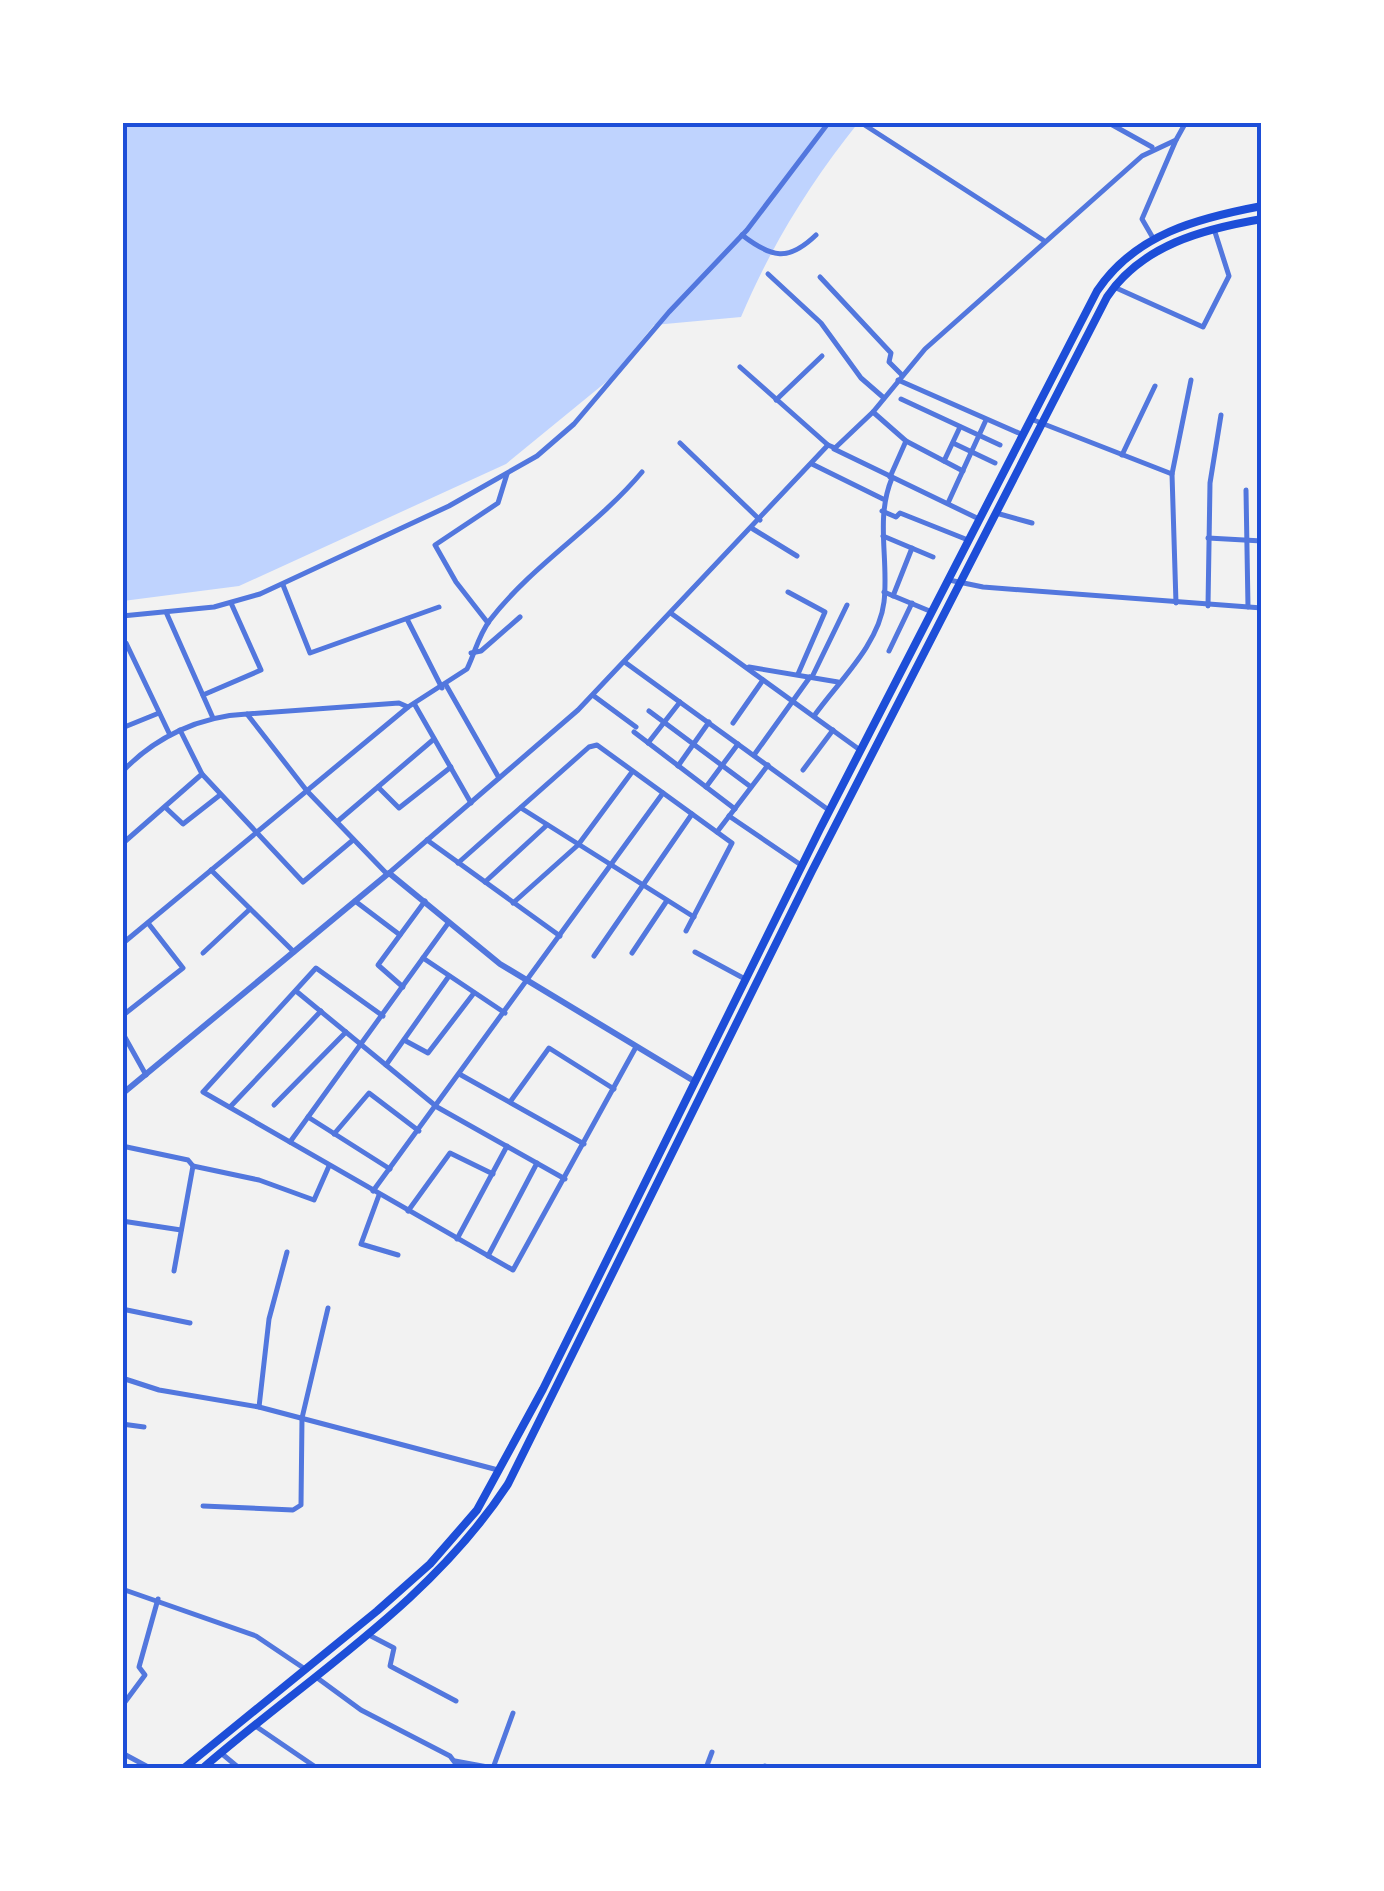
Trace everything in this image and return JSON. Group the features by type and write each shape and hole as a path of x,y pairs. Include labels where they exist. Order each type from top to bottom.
{"highway":[{"path":"184,1768 430,1564 477,1510 1029,418 1104,280 1153,238 1208,218 1262,206"},
{"path":"203,1768 367,1634 459,1551 508,1484 812,871 1040,423 1114,287 1148,256 1214,229 1262,219"}],"street":[{"path":"122,616 232,603 285,584 537,456 574,424 676,304 742,236 829,122"},
{"path":"860,122 1043,240"},
{"path":"1106,122 1154,148"},
{"path":"1153,238 1143,224 1143,214 1186,122"},
{"path":"122,1094 500,779 593,695 812,464 873,412 900,378 1043,240 1154,148 1176,140"},
{"path":"1114,287 1202,327 1229,276 1214,229"},
{"path":"742,236 764,252 783,256 797,252 816,235"},
{"path":"768,274 821,324 861,378 884,398"},
{"path":"820,277 891,353 888,360 900,378 1021,434"},
{"path":"776,400 822,356"},
{"path":"740,368 831,447 979,519"},
{"path":"1176,603 1172,474 1192,380"},
{"path":"1122,456 1155,386"},
{"path":"901,400 1000,445"},
{"path":"944,420 952,404"},
{"path":"873,412 906,441 963,471"},
{"path":"1208,606 1210,483 1221,416"},
{"path":"948,504 987,418"},
{"path":"1029,418 1172,474"},
{"path":"944,461 960,427"},
{"path":"814,716 868,644 884,606 883,500 906,441"},
{"path":"680,443 760,520"},
{"path":"953,443 994,463"},
{"path":"812,464 883,500"},
{"path":"122,944 411,706 467,670 471,653 488,622 642,472"},
{"path":"488,622 456,582 435,545 498,502 508,474"},
{"path":"1246,490 1248,608"},
{"path":"882,510 968,540"},
{"path":"996,514 1032,524"},
{"path":"752,528 798,556"},
{"path":"883,536 933,557"},
{"path":"1208,538 1262,541"},
{"path":"893,596 912,548"},
{"path":"949,580 960,585 1262,608"},
{"path":"285,584 310,653 439,608"},
{"path":"788,592 825,612 798,674"},
{"path":"884,592 933,612"},
{"path":"203,694 261,670 232,603"},
{"path":"889,651 912,603"},
{"path":"754,755 811,677 846,605"},
{"path":"166,612 214,718"},
{"path":"672,614 862,751"},
{"path":"471,653 481,652 520,618"},
{"path":"407,619 500,779"},
{"path":"126,643 170,735"},
{"path":"625,662 830,811"},
{"path":"746,667 838,682"},
{"path":"733,723 763,680"},
{"path":"593,695 734,809"},
{"path":"648,743 680,702"},
{"path":"122,772 170,735 214,718 399,703 411,706 471,803"},
{"path":"649,711 751,787"},
{"path":"122,728 159,712"},
{"path":"248,714 306,791 388,873 500,964 694,1081"},
{"path":"678,766 709,722"},
{"path":"180,730 202,774 303,882 354,840"},
{"path":"804,770 833,730"},
{"path":"337,822 434,739"},
{"path":"706,787 738,744"},
{"path":"458,863 592,745 732,845 686,931"},
{"path":"717,832 768,765"},
{"path":"378,786 399,808 450,768"},
{"path":"513,903 578,845 632,772"},
{"path":"122,844 202,774"},
{"path":"165,807 183,824 220,794"},
{"path":"398,1255 361,1244 376,1193 390,1168 663,794"},
{"path":"521,808 694,917"},
{"path":"594,956 640,884 692,814"},
{"path":"730,816 802,866"},
{"path":"485,882 548,825"},
{"path":"427,840 560,936"},
{"path":"211,870 294,952"},
{"path":"355,901 400,935"},
{"path":"403,988 378,967 424,901"},
{"path":"632,954 667,901"},
{"path":"204,953 250,909"},
{"path":"122,1016 183,968 148,922"},
{"path":"290,1142 449,922"},
{"path":"695,952 746,979"},
{"path":"423,958 505,1013"},
{"path":"383,1016 319,968 203,1089 457,1240 516,1269 636,1047"},
{"path":"386,1064 449,976"},
{"path":"296,991 437,1107 565,1178"},
{"path":"404,1040 428,1053 474,993"},
{"path":"230,1108 320,1011"},
{"path":"122,1032 146,1076"},
{"path":"274,1105 346,1032"},
{"path":"510,1102 549,1048 614,1089"},
{"path":"461,1074 584,1144"},
{"path":"334,1134 370,1094 418,1131"},
{"path":"308,1117 390,1168"},
{"path":"122,1146 188,1160 193,1166 259,1180 314,1200 329,1166"},
{"path":"457,1240 507,1146"},
{"path":"408,1211 450,1152 493,1174"},
{"path":"488,1256 537,1163"},
{"path":"174,1272 193,1166"},
{"path":"122,1221 181,1230"},
{"path":"259,1407 268,1319 288,1252"},
{"path":"203,1506 298,1509 302,1418 328,1308"},
{"path":"122,1309 190,1322"},
{"path":"122,1378 159,1390 259,1407 498,1470"},
{"path":"122,1424 144,1427"},
{"path":"122,1589 256,1636 305,1669"},
{"path":"122,1706 144,1675 139,1668 158,1599"},
{"path":"367,1634 394,1649 390,1666 456,1701"},
{"path":"315,1676 361,1710 455,1761 493,1768 513,1713"},
{"path":"254,1725 317,1768"},
{"path":"706,1768 712,1752"},
{"path":"220,1753 239,1768"},
{"path":"124,1754 150,1768"},
{"path":"455,1761 459,1768"}],"water":[{"path":"123,123 858,123 793,216 741,317 654,325 611,378 506,464 239,586 123,601"}]}
